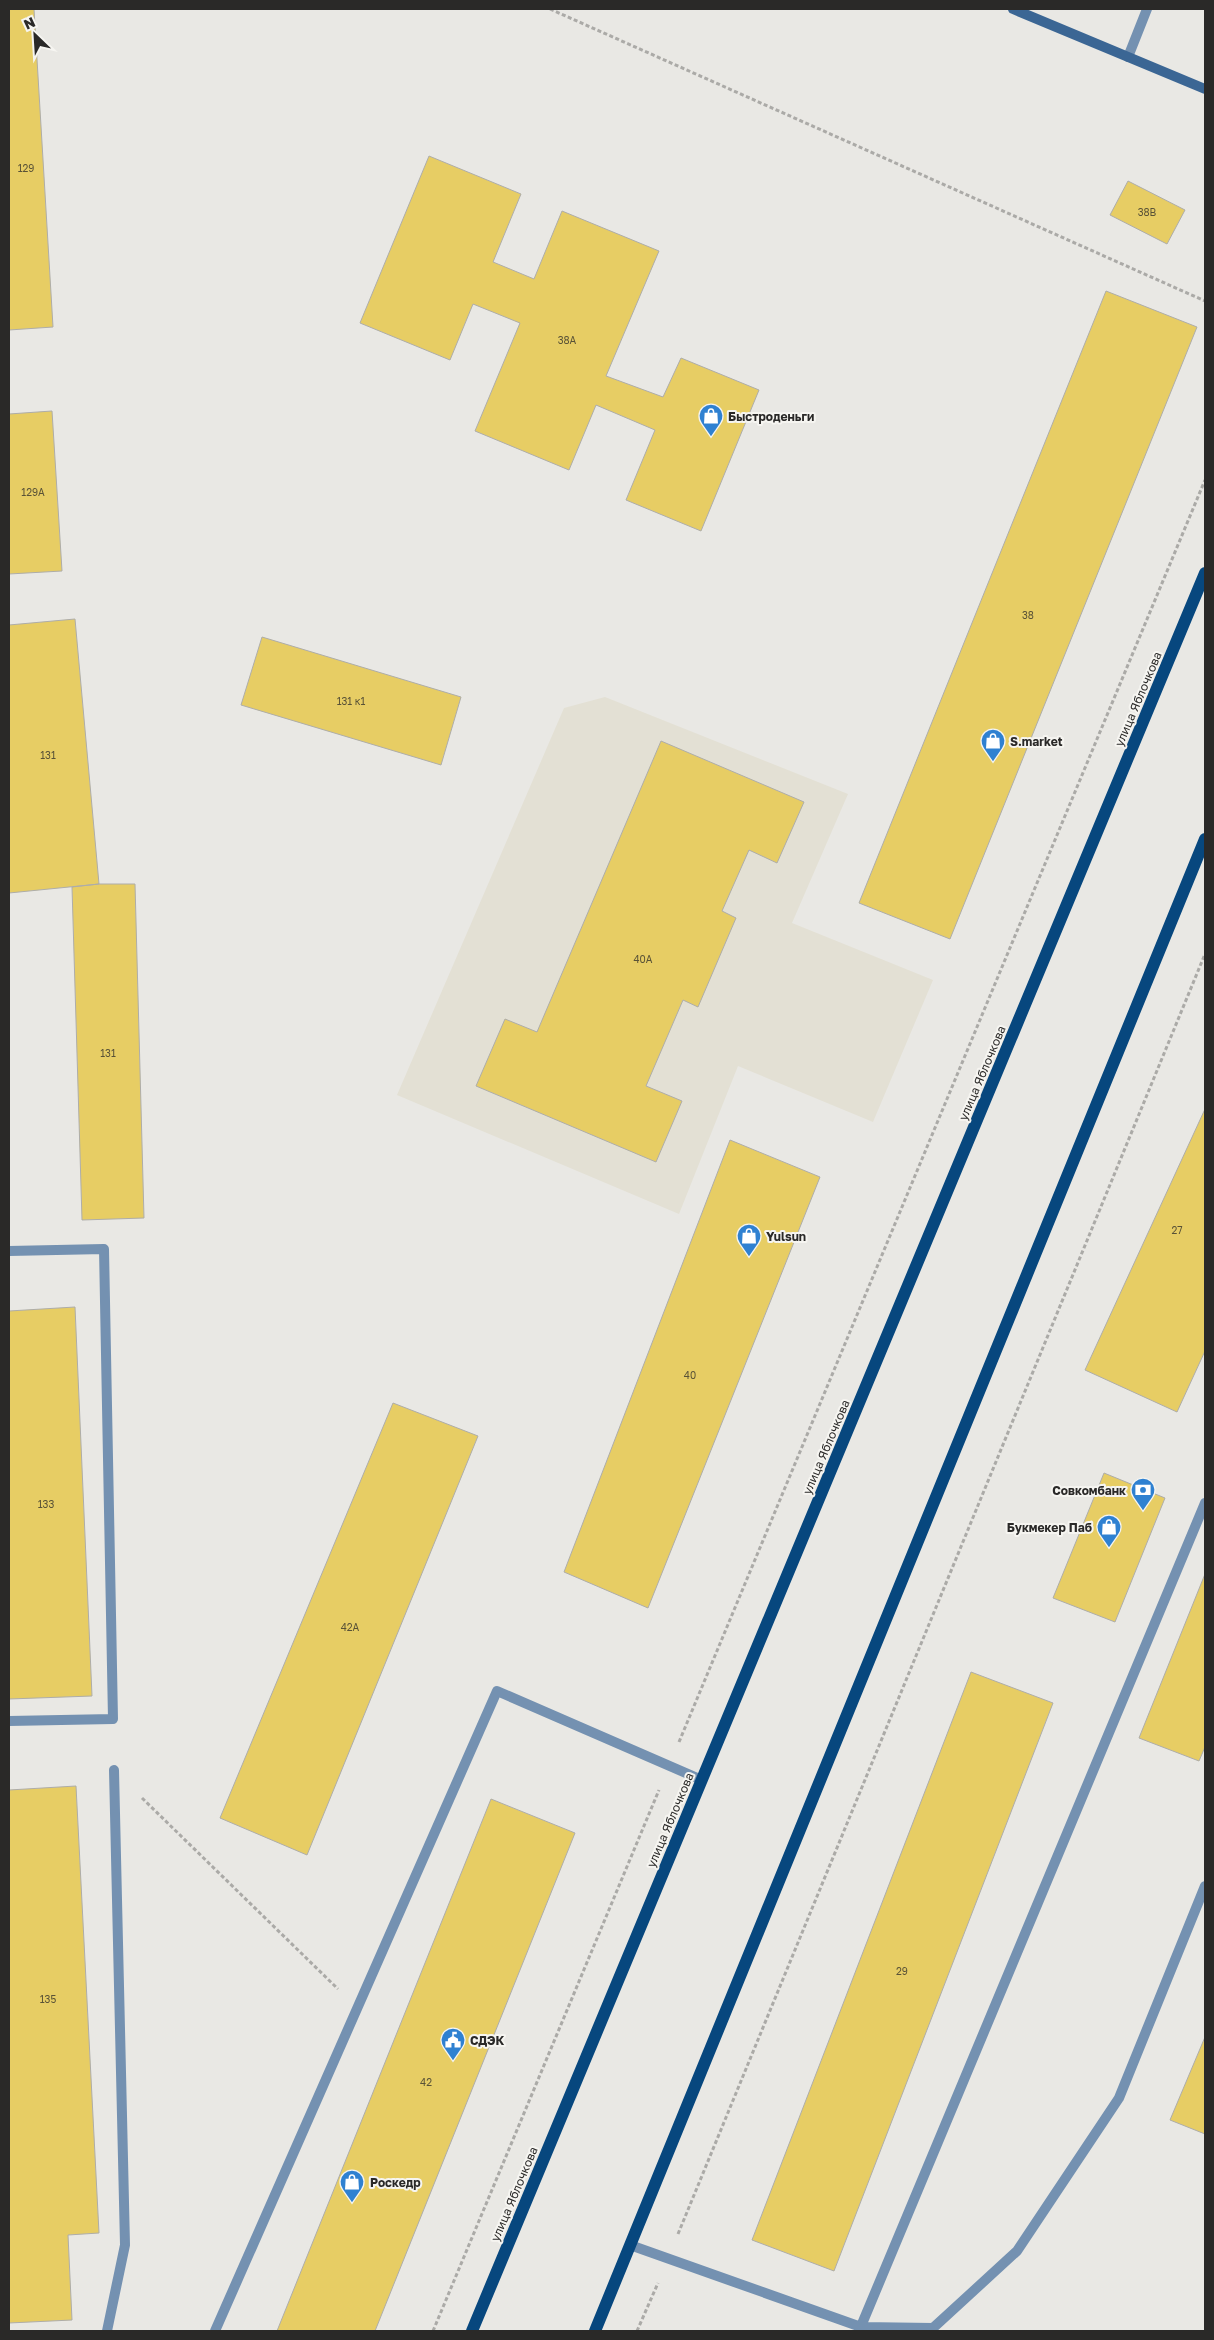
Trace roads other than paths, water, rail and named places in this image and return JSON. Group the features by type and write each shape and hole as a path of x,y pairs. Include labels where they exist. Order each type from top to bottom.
{"main road":[{"path":"1013,9 1205,89"},
{"name":"улица Яблочкова","path":"472,2331 1205,572"},
{"path":"595,2331 1203,852 1205,839"}],"lane":[{"path":"1128,57 1147,9"},
{"path":"9,1251 104,1249 113,1719 9,1721"},
{"path":"860,2329 1205,1503"},
{"path":"215,2331 498,1691 702,1780"},
{"path":"107,2331 125,2245 114,1770"},
{"path":"630,2245 860,2329 933,2328 1017,2251 1119,2098 1205,1886"}],"place":[{"name":"Быстроденьги","path":"711,437"},
{"name":"S.market","path":"993,762"},
{"name":"Yulsun","path":"749,1257"},
{"name":"Совкомбанк","path":"1143,1511"},
{"name":"Букмекер Паб","path":"1109,1548"},
{"name":"СДЭК","path":"453,2061"},
{"name":"Роскедр","path":"352,2203"}]}
